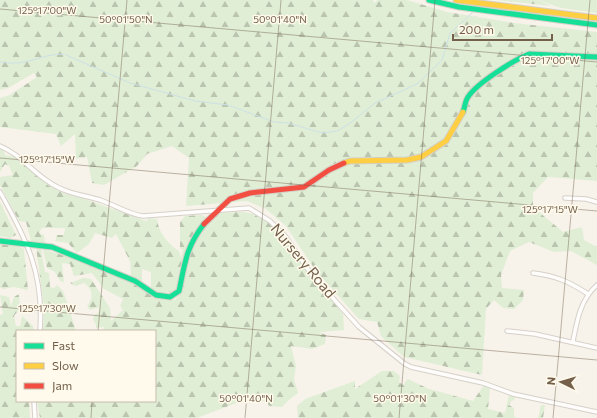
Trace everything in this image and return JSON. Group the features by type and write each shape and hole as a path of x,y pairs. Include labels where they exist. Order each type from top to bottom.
{"main road":[{"path":"429,0 459,7 597,25"},
{"path":"456,0 597,18"},
{"path":"0,241 52,247 135,281 156,295 170,297 179,291 187,251 194,238 206,221 230,199 250,193 304,187 329,170 350,161 407,160 421,157 446,141 464,110 468,97 494,74 519,58 530,54 597,56"}],"street":[{"name":"Nursery Road","path":"0,146 18,155 48,182 64,191 102,201 136,215 143,216 249,208 270,221 285,236 312,275 360,327 411,367 483,383 513,394 597,412"},
{"path":"0,192 28,244 36,270 41,312 40,330"},
{"path":"565,198 586,199 597,202"},
{"path":"533,273 554,276 568,281 588,294"},
{"path":"573,341 579,313 588,294 597,285"},
{"path":"508,331 573,341 597,348"},
{"path":"34,402 35,418"}],"green space":[{"path":"0,0 373,0 374,3 378,0 407,0 447,12 514,23 597,32 597,54 558,53 558,59 597,59 597,181 548,177 533,193 533,207 563,232 582,227 584,240 597,247 597,265 571,251 554,252 529,242 510,251 501,275 502,288 524,290 523,300 514,309 503,308 494,300 486,309 482,375 404,357 381,336 377,322 359,319 316,271 286,226 266,209 247,201 186,206 189,158 172,146 147,154 137,166 104,185 92,183 87,157 76,159 75,134 61,146 56,134 0,127 0,98 10,95 37,77 34,73 8,88 0,90"},
{"path":"497,0 538,0 551,6"},
{"path":"538,0 597,0 597,13 561,8"},
{"path":"0,148 4,150 5,155 19,158 49,186 66,194 82,198 146,221 149,218 157,219 162,233 167,241 179,251 181,258 183,250 180,248 180,222 185,216 202,215 206,217 187,245 180,268 177,289 167,293 161,293 154,290 151,288 151,272 142,269 142,282 131,276 130,261 116,234 112,238 95,233 89,244 77,253 68,243 55,241 57,235 64,235 65,228 42,228 39,233 44,235 45,243 31,241 26,222 19,221 0,185 0,177 13,175 9,166 5,164 0,172"},
{"path":"0,202 16,235 10,238 0,236"},
{"path":"244,212 253,214 270,224 343,314 344,330 319,332 326,335 325,344 312,349 291,346 296,366 294,379 298,393 282,407 269,406 267,402 256,399 244,400 197,418 40,418 37,402 156,402 156,330 103,330 104,327 96,328 96,324 93,320 94,315 98,313 100,307 90,310 87,306 92,297 91,291 84,283 76,286 70,283 83,278 91,279 110,308 111,321 123,310 120,306 123,299 104,289 92,273 74,276 70,264 62,263 64,282 60,281 55,272 47,268 43,249 75,259 135,284 154,296 175,300 184,283 190,250 202,230 218,213"},
{"path":"0,243 15,244 24,249 28,290 14,287 3,289 0,287"},
{"path":"36,247 41,248 45,272 49,273 50,287 54,288 57,285 63,291 76,330 43,330 44,306"},
{"path":"19,294 20,308 14,316 16,326 20,326 22,316 33,326 34,330 16,330 16,402 29,402 30,418 0,418 0,315 3,314 0,295 9,297 11,306 14,297"},
{"path":"382,371 394,371 400,376 399,382 403,385 408,379 429,389 473,401 484,385 490,388 488,409 505,413 509,395 515,396 514,400 511,401 509,405 514,408 514,417 517,418 298,418 297,406 305,399 355,381 355,389"},
{"path":"541,405 545,405 543,418 538,418"}],"waterway":[{"path":"66,55 130,83 195,101 228,105 274,122 288,123 322,133 337,131 349,124 375,103 417,84 442,60 450,33 472,13"},
{"path":"0,62 19,63 47,56 64,54"}],"traffic: fast":[{"path":"429,0 459,7 597,25"},
{"path":"463,112 467,99 479,85 514,61 529,54 597,57"},
{"path":"0,241 52,247 135,281 156,295 170,297 179,291 187,256 193,240 204,224"}],"traffic: slow":[{"path":"456,0 597,18"},
{"path":"344,163 350,161 407,160 421,157 446,141 463,112"}],"traffic: jam":[{"path":"204,224 230,199 250,193 304,187 329,170 344,163"}]}
